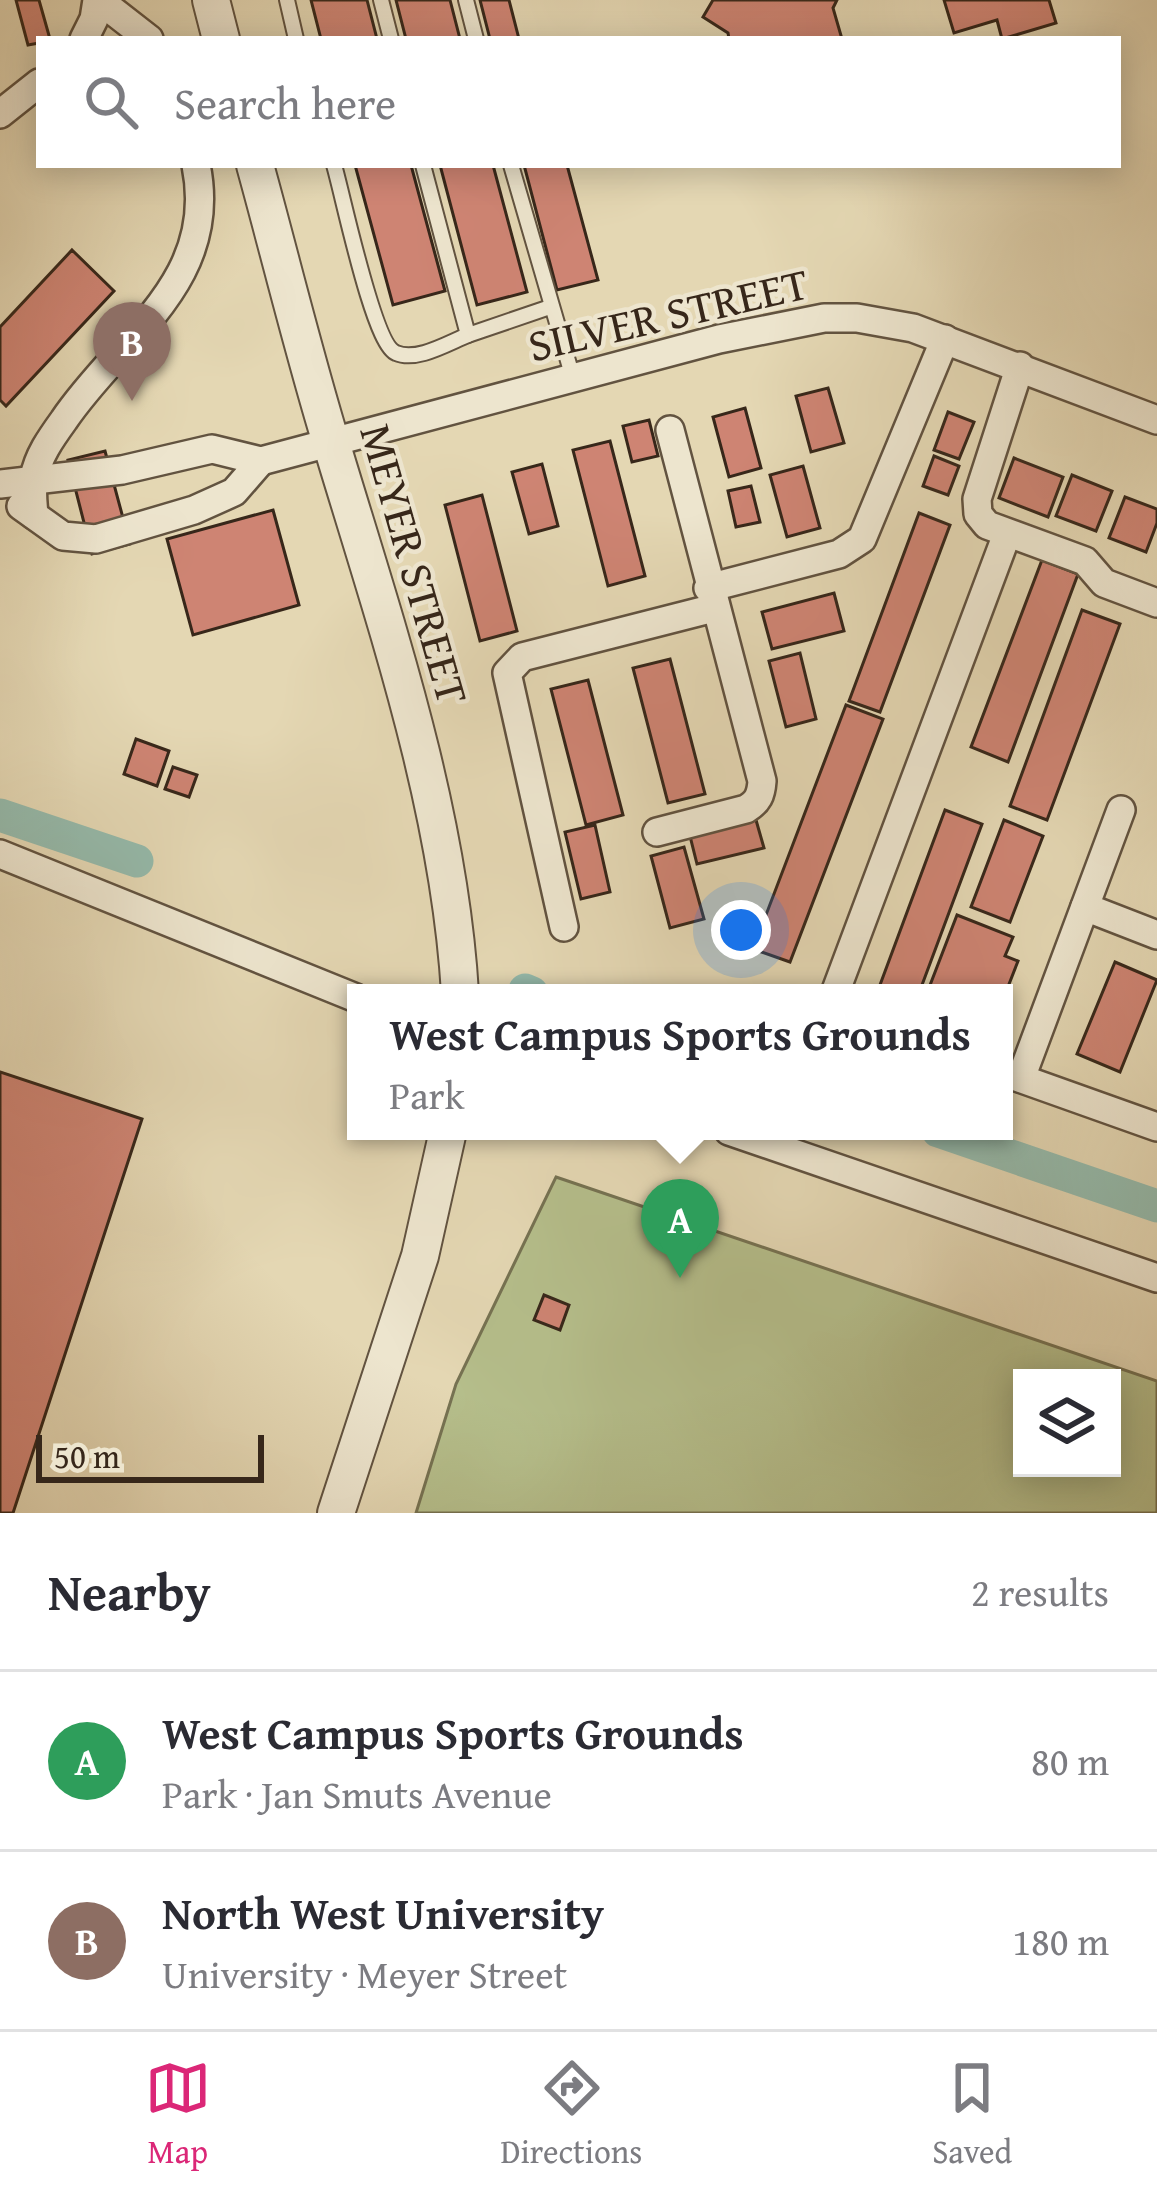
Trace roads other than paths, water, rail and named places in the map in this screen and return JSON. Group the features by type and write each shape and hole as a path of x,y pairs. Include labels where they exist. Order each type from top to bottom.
{"street":[{"path":"86,36 98,0 145,36"},
{"path":"211,0 220,36"},
{"path":"0,114 36,85"},
{"path":"34,515 33,480 44,449 75,404 170,297 196,227 197,168"},
{"name":"MEYER STREET","path":"257,168 417,748 442,855 459,984"},
{"name":"SILVER STREET","path":"261,461 718,339 824,318 876,322 945,339 1157,420"},
{"path":"564,927 507,673 522,657 839,554 862,539 945,339"},
{"path":"1020,366 976,506 987,525 1085,561 1104,584 1157,603"},
{"path":"658,832 746,809 756,803 762,781 670,430"},
{"path":"212,449 261,461 234,492 194,510 96,539 63,536 0,487 122,470 212,449"},
{"path":"838,984 1007,534"},
{"path":"1120,810 1085,907 1013,1076 1157,1127"},
{"path":"0,854 347,994"},
{"path":"1085,907 1157,935"},
{"path":"337,1513 420,1256 446,1140"},
{"path":"755,1140 1157,1278"}],"lane":[{"path":"287,0 295,36"},
{"path":"381,0 390,36"},
{"path":"466,0 475,36"},
{"path":"335,168 373,317 386,347 399,355 424,352 550,307"},
{"path":"424,168 468,335"},
{"path":"512,168 572,378"}],"waterway":[{"path":"0,815 137,861"},
{"path":"964,1140 1157,1206"}],"place":[{"name":"North West University","path":"132,401"},
{"name":"West Campus Sports Grounds","path":"680,1278"}]}
